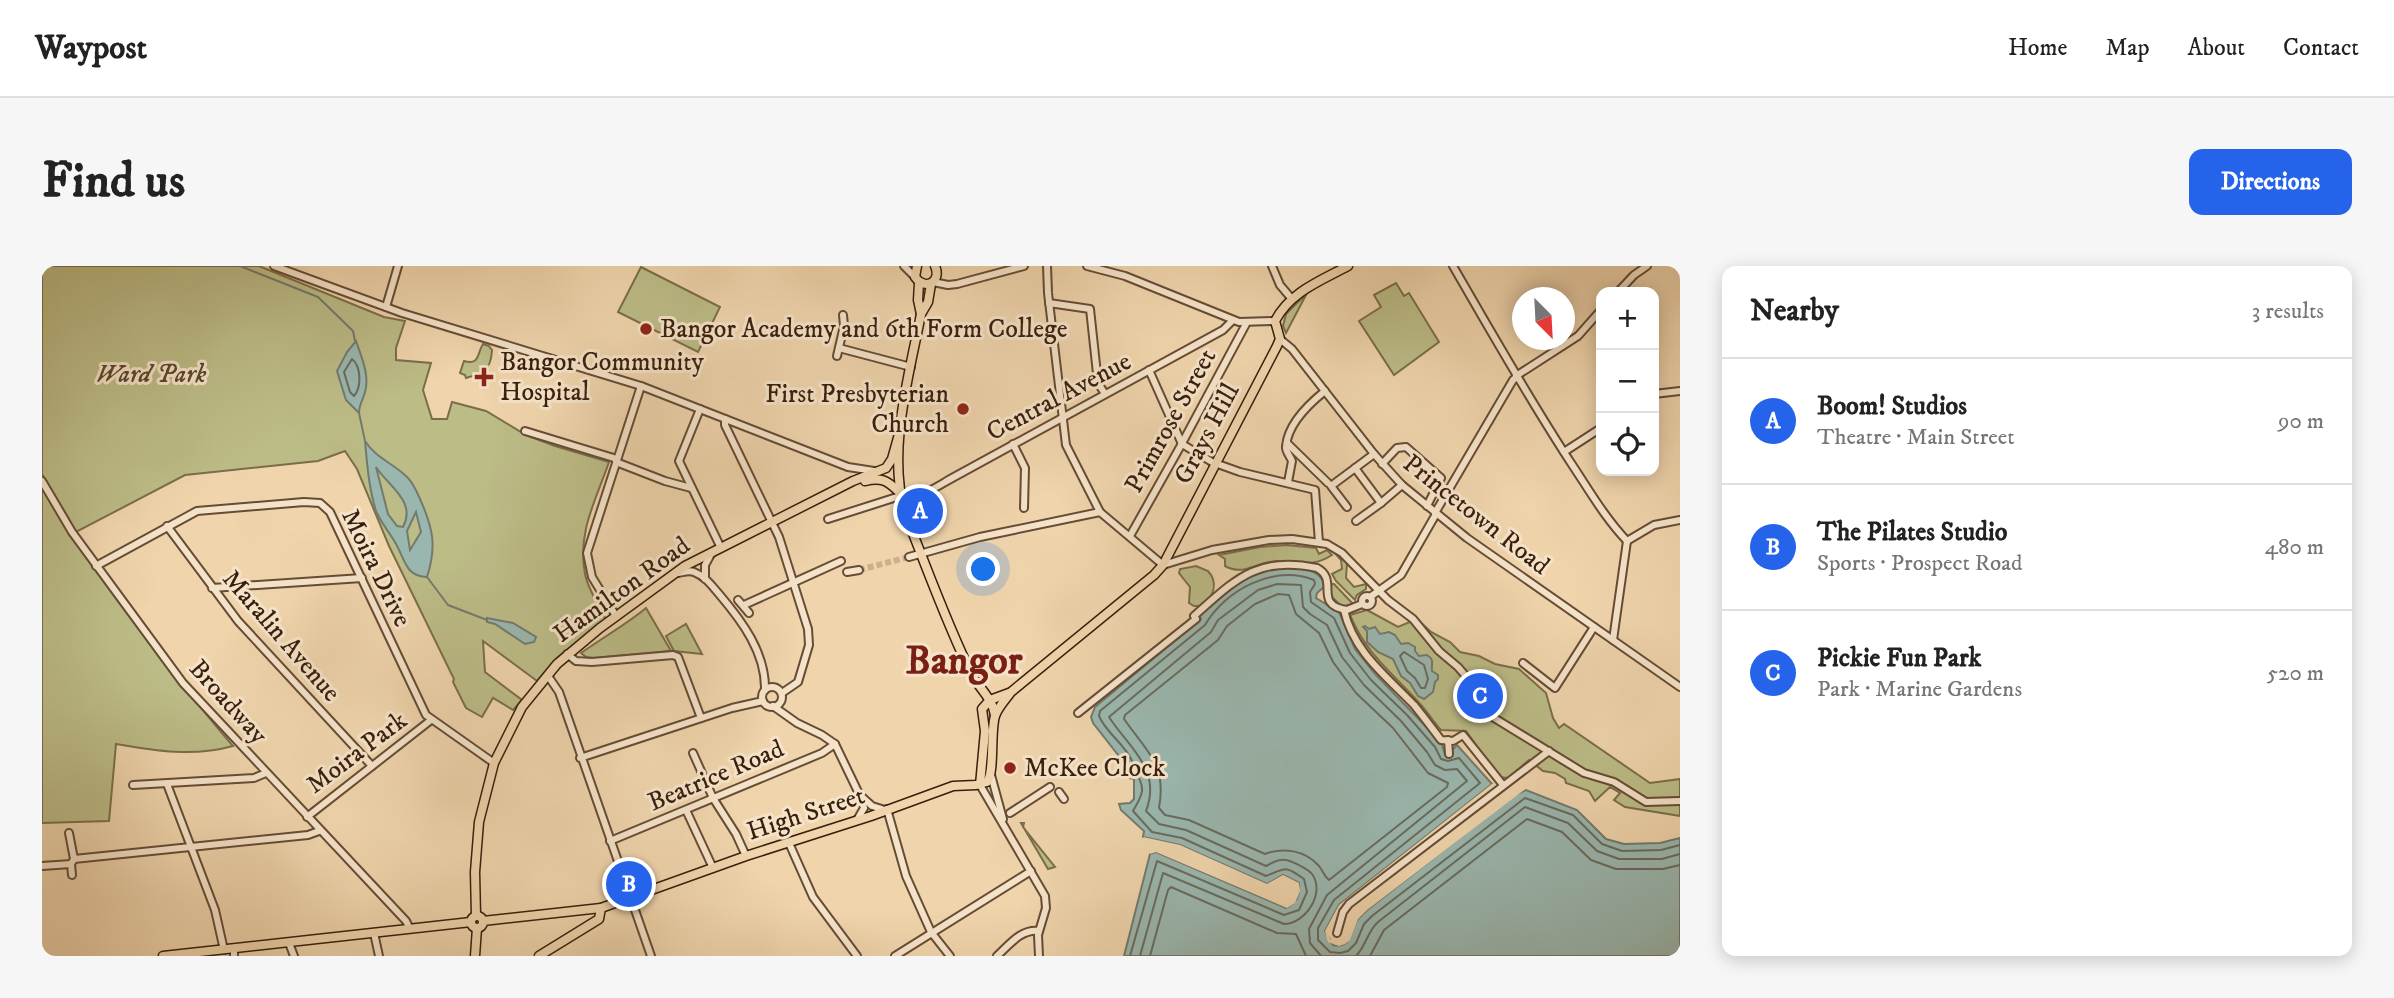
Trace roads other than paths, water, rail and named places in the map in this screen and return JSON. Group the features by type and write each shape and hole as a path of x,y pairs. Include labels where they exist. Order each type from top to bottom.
{"main road":[{"path":"916,266 921,314"},
{"path":"883,470 892,459 899,434 921,314 928,302 935,266"},
{"path":"1280,339 1275,321 1291,298 1348,266"},
{"path":"917,280 925,285 934,281"},
{"name":"Grays Hill","path":"1011,692 1163,565 1280,339"},
{"path":"899,434 900,496 967,664 979,687 990,700 995,715 991,775 989,781 980,785 985,731 982,710 990,700 1011,692"},
{"name":"Hamilton Road","path":"475,956 475,872 479,822 494,763 522,707 567,654 675,573 849,484 883,470"},
{"name":"Hamilton Road","path":"849,484 880,478 889,482 900,496"},
{"path":"995,715 1011,692"},
{"name":"High Street","path":"163,956 224,950 234,952 289,943 601,908 953,786 980,785"},
{"path":"538,956 599,919 601,908"}],"street":[{"path":"274,266 386,307 641,386 848,467 883,470"},
{"path":"386,307 398,266"},
{"path":"904,266 917,280"},
{"path":"934,281 957,284 1024,266"},
{"path":"1047,266 1066,445 1100,512 1163,565 1184,557 1269,540 1327,544 1342,553 1379,591 1413,619 1439,651 1458,667 1476,688 1483,708 1491,716 1584,773 1614,782 1646,802 1680,801"},
{"path":"1087,266 1125,276 1246,324 1275,321"},
{"path":"1125,276 1128,266"},
{"path":"1272,266 1280,285 1291,298"},
{"path":"1453,266 1516,376 1564,452 1611,524 1627,541"},
{"path":"1623,287 1647,266"},
{"path":"1049,303 1090,309 1098,383 1105,394"},
{"path":"837,356 844,326 843,315"},
{"path":"1078,713 1196,619 1194,616 1236,579 1277,565 1306,566 1322,571 1327,582 1328,600 1336,608 1344,610 1369,605 1370,597 1403,572 1516,376 1578,336 1596,316"},
{"name":"Central Avenue","path":"828,519 900,496 905,500 929,490 1226,329 1233,320"},
{"name":"Primrose Street","path":"1130,536 1246,324"},
{"name":"Princetown Road","path":"1280,339 1292,349 1382,464 1402,485 1436,513 1680,687"},
{"path":"839,348 911,367"},
{"path":"1149,370 1182,444 1216,463 1240,472 1316,491 1319,542"},
{"path":"616,616 592,577 587,553 641,386"},
{"path":"1288,482 1292,461 1286,450 1287,443 1302,411 1325,391"},
{"path":"1659,393 1680,391"},
{"path":"700,409 679,461 717,550 705,565 705,579"},
{"path":"725,419 725,425 773,522 808,629 809,645 798,682 782,693 781,702 773,706"},
{"path":"1564,452 1596,431"},
{"path":"525,432 616,460 665,481 691,488"},
{"path":"1287,443 1328,483"},
{"path":"1013,444 1026,468 1024,508"},
{"path":"1382,464 1397,448 1406,447 1441,478 1427,506"},
{"path":"1347,507 1331,486 1374,454"},
{"path":"848,467 852,472 849,484"},
{"path":"1355,468 1381,503"},
{"name":"Broadway","path":"42,481 72,532 183,683 406,921 410,929"},
{"path":"1356,521 1402,485"},
{"name":"Moira Drive","path":"96,566 189,514 208,508 320,503 330,512 417,699 431,720 494,763"},
{"path":"909,557 980,537 1100,512"},
{"path":"1627,541 1654,525 1680,520"},
{"name":"Maralin Avenue","path":"167,526 212,588 281,669 372,766"},
{"path":"1613,640 1627,541"},
{"path":"749,613 741,603 841,561"},
{"path":"1322,571 1332,565"},
{"path":"847,572 859,569"},
{"path":"675,573 689,571 705,579 730,606 750,635 763,671 763,701"},
{"path":"212,588 362,578"},
{"path":"1344,610 1359,646 1380,673 1415,707 1441,740 1453,741 1463,735 1503,785"},
{"path":"1523,663 1555,688 1594,627"},
{"path":"567,654 576,661 592,662 678,656 701,718"},
{"path":"548,677 558,692 651,956"},
{"path":"765,690 776,687 782,693"},
{"path":"580,758 701,718 763,701 835,744 864,808 857,820"},
{"name":"Moira Park","path":"307,817 431,720"},
{"path":"1448,740 1449,754"},
{"name":"Beatrice Road","path":"610,841 822,753 835,744"},
{"path":"1337,933 1343,912 1349,904 1549,751"},
{"path":"693,753 713,798 736,834 746,856"},
{"path":"133,785 254,778 266,773"},
{"path":"991,775 1004,822"},
{"path":"167,784 215,910 224,950"},
{"path":"980,785 1004,822 1046,901 1045,915 1039,931 1039,956"},
{"path":"1004,822 1010,809 1050,787"},
{"path":"1059,792 1064,799"},
{"path":"860,796 872,806 886,809 906,876 932,932 950,956"},
{"path":"686,810 713,868"},
{"path":"42,866 308,835 319,831"},
{"path":"69,833 72,875"},
{"path":"789,842 813,897 857,956"},
{"path":"895,956 1031,871"},
{"path":"997,956 1020,935 1039,931"},
{"path":"374,933 379,956"},
{"path":"289,943 294,956"}],"water":[{"path":"356,341 366,379 359,413 346,400 337,371"},
{"path":"365,441 379,456 406,476 416,489 432,537 432,556 427,577 410,571 376,511","holes":["376,467 404,501 406,518 403,527 397,526 388,514","416,512 421,532 410,550 407,531"]},
{"path":"1274,568 1305,569 1318,575 1324,587 1317,593 1316,598 1339,612 1355,649 1376,675 1441,742 1445,754 1457,745 1492,784 1339,905 1325,931 1333,945 1339,946 1347,942 1358,919 1367,910 1515,795 1526,790 1577,810 1606,839 1624,844 1660,843 1680,838 1680,956 1124,956 1150,854 1156,852 1286,908 1297,898 1299,883 1283,875 1267,884 1180,845 1143,837 1144,831 1121,810 1119,804 1130,803 1134,799 1134,779 1124,777 1126,765 1091,717 1095,707 1201,619 1199,615 1240,581"},
{"path":"487,618 513,623 536,637 534,642 525,644 495,624 487,622"},
{"path":"1363,627 1369,629 1375,627 1380,634 1389,632 1395,635 1401,644 1408,643 1415,647 1419,656 1427,655 1432,660 1432,671 1438,675 1433,692 1424,699 1418,696 1410,683 1401,676 1393,659 1378,652 1367,642 1367,631"}],"waterway":[{"path":"240,266 318,297 353,331 355,341"},
{"path":"359,413 365,441"},
{"path":"427,577 448,605 487,620"}],"tunnel":[{"path":"859,570 909,557"}],"place":[{"name":"Bangor Academy and 6th Form College","path":"646,329"},
{"name":"Bangor Community Hospital","path":"484,377"},
{"name":"First Presbyterian Church","path":"963,409"},
{"name":"Boom! Studios","path":"920,511"},
{"name":"Pickie Fun Park","path":"1480,696"},
{"name":"McKee Clock","path":"1010,768"},
{"name":"The Pilates Studio","path":"629,884"}],"district":[{"name":"Bangor","path":"964,662"}],"park label":[{"name":"Ward Park","path":"151,374"}]}
